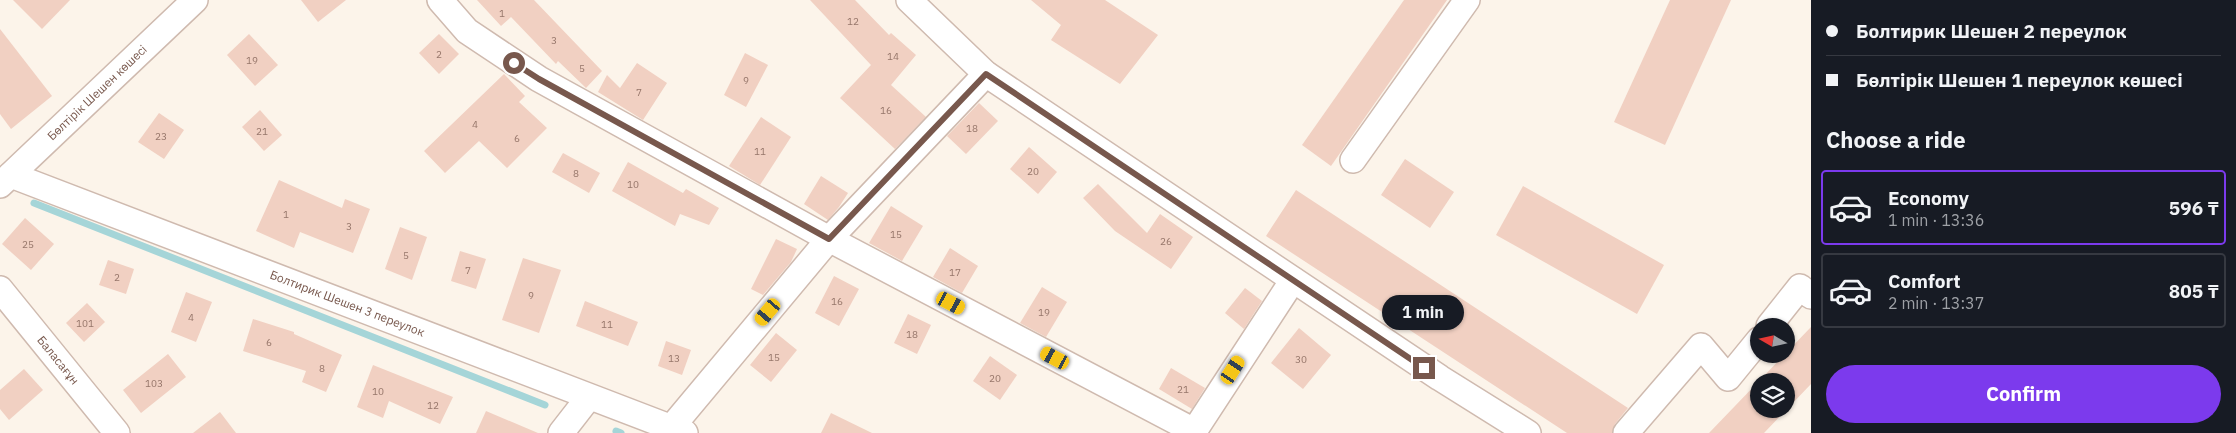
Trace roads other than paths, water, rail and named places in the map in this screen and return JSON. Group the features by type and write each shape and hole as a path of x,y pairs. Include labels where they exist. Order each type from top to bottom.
{"street":[{"name":"Бөлтірік Шешен көшесі","path":"5,180 194,0"},
{"path":"440,0 467,31 539,79 829,239 1193,432 1293,280"},
{"path":"909,0 986,74 1440,378 1528,433"},
{"path":"1353,160 1467,0"},
{"path":"678,430 829,239 986,74"},
{"name":"Болтирик Шешен 3 переулок","path":"5,180 678,430"},
{"path":"1775,318 1800,287 1811,296"},
{"name":"Баласағұн","path":"0,290 116,433"},
{"path":"1626,433 1701,346 1728,378 1750,351"},
{"path":"561,433 590,397"}],"waterway":[{"path":"34,203 545,405"},
{"path":"616,431 621,433"}]}
